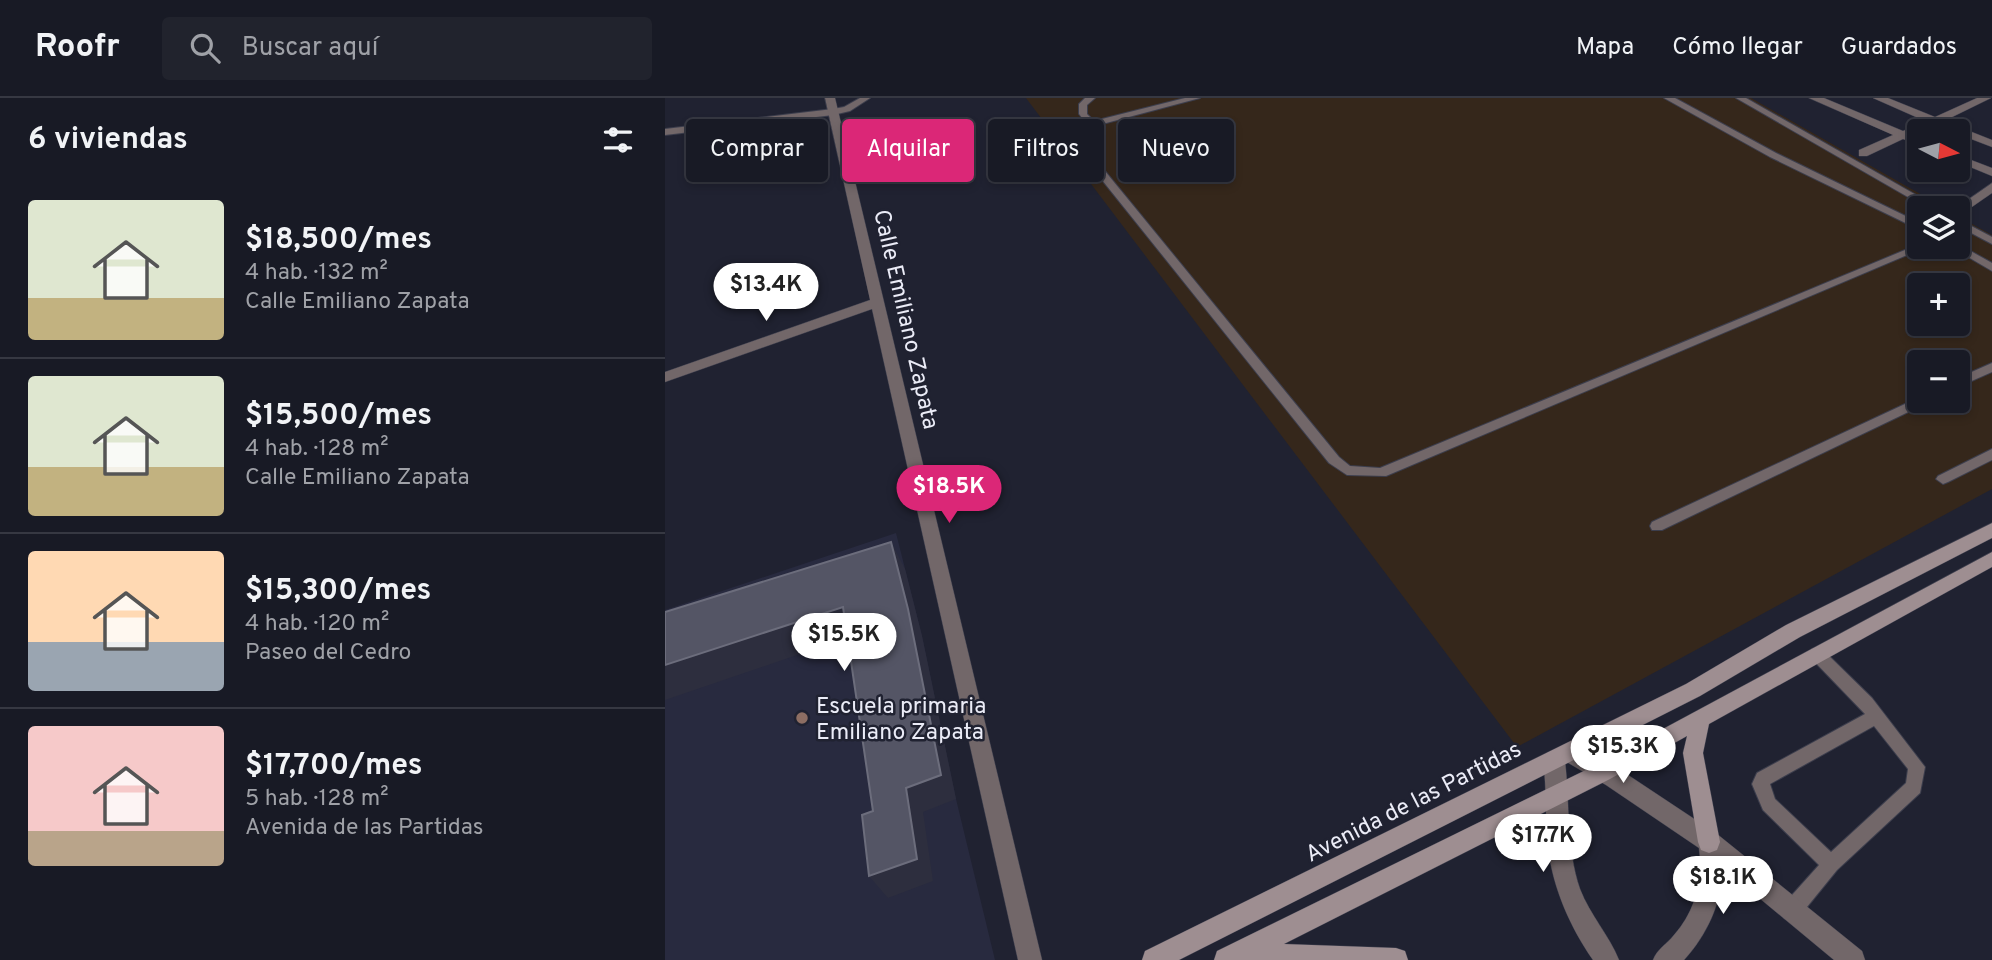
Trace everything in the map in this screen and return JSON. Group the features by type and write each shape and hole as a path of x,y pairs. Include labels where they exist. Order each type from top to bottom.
{"main road":[{"name":"Avenida de las Partidas","path":"1154,960 1693,690 1793,631 1992,530"},
{"path":"1232,957 1604,772 1992,559"},
{"path":"1698,720 1699,730 1693,753 1709,842"},
{"path":"1232,957 1396,960"}],"street":[{"path":"1814,98 1907,136"},
{"path":"1878,98 1930,119"},
{"path":"1939,119 1986,98"},
{"name":"Calle Emiliano Zapata","path":"832,105 1030,960"},
{"path":"1863,153 1907,134"},
{"path":"1971,136 1992,144"},
{"path":"1971,163 1992,172"},
{"path":"1970,206 1992,187"},
{"path":"665,377 879,302"},
{"path":"1607,960 1584,925 1566,878 1559,847 1558,795 1561,756 1604,772 1709,842 1853,960"},
{"path":"1665,960 1695,925 1707,898 1712,869 1709,842"}],"lane":[{"path":"665,132 832,105 848,108 866,98"},
{"path":"1088,119 1083,114 1083,104 1091,98"},
{"path":"1104,121 1196,98"},
{"path":"1668,98 1773,155 1907,221"},
{"path":"1740,98 1913,196"},
{"path":"1104,176 1334,460 1347,470 1365,473 1381,472 1907,253"},
{"path":"1970,223 1992,241"},
{"path":"1970,255 1992,268"},
{"path":"1970,377 1992,367"},
{"path":"1657,526 1907,408"},
{"path":"1943,479 1992,454"},
{"path":"1791,911 1831,864 1915,787 1917,767 1877,716 1817,654"},
{"path":"1831,864 1769,804 1761,784 1763,779 1877,716"}],"shaded area":[{"path":"1026,98 1751,98 1924,196 1907,196 1907,259 1970,259 1970,223 1992,235 1992,489 1517,747 1090,182 1104,182 1104,119 1042,119"},
{"name":"Escuela primaria Emiliano Zapata","path":"896,533 995,960 665,960 665,610"}],"building":[{"path":"891,542 908,609 941,775 906,788 917,859 869,876 862,815 873,811 843,607 665,665 665,612"}],"place":[{"name":"Escuela primaria Emiliano Zapata","path":"802,718"}]}
